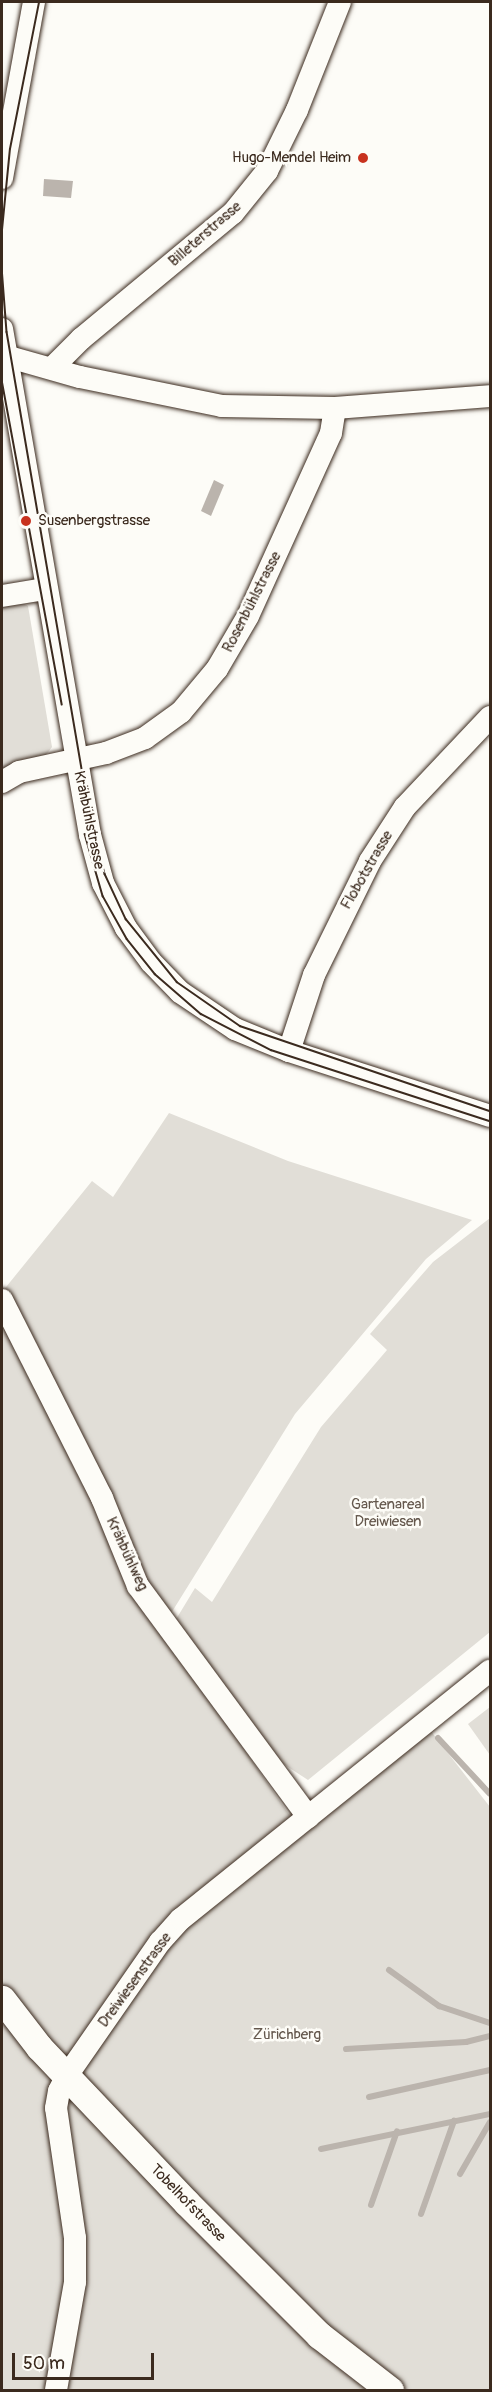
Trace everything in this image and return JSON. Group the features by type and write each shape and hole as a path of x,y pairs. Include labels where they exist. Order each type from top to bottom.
{"main road":[{"name":"Tobelhofstrasse","path":"2,1999 66,2077 319,2335 390,2391"}],"street":[{"path":"2,178 34,2"},
{"name":"Billeterstrasse","path":"53,367 81,339 233,213 267,171 297,110 340,2"},
{"name":"Krähbühlstrasse","path":"2,328 3,355 76,759 98,869 117,912 142,951 180,992 213,1016 289,1051 490,1116"},
{"path":"3,355 184,401 222,406 335,408 490,396"},
{"name":"Rosenbühlstrasse","path":"76,759 106,753 146,738 181,712 217,669 248,616 273,562 331,433 335,408"},
{"path":"2,596 45,589"},
{"name":"Flobotstrasse","path":"289,1051 314,975 370,861 405,807 490,717"},
{"path":"2,782 19,772 76,759"},
{"name":"Krähbühlweg","path":"2,1300 102,1498 138,1587 308,1817"},
{"name":"Dreiwiesenstrasse","path":"56,2391 75,2282 75,2238 56,2108 66,2077 160,1942 181,1919 490,1671"}],"green space":[{"path":"17,600 28,606 52,747 43,759 2,775 2,602"},
{"path":"169,1113 288,1161 472,1220 426,1259 295,1414 170,1615 144,1580 2,1292 92,1181 113,1197"},
{"name":"Gartenareal Dreiwiesen","path":"490,1218 490,1632 308,1780 282,1763 175,1621 195,1588 212,1602 321,1427 387,1350 370,1334 433,1262"},
{"name":"Zürichberg","path":"2,1316 132,1586 301,1832 430,1730 490,1807 490,2390 2,2390"},
{"path":"490,1707 490,1755 468,1724"}],"shaded area":[{"path":"44,179 73,181 71,198 43,196"},
{"path":"214,480 224,485 211,516 201,511"}],"waterway":[{"path":"438,1738 490,1794"},
{"path":"389,1970 439,2006 490,2023"},
{"path":"346,2049 466,2042 490,2036"},
{"path":"369,2097 490,2070"},
{"path":"321,2149 490,2114"},
{"path":"421,2214 454,2121"},
{"path":"460,2174 490,2122"},
{"path":"371,2205 397,2131"}],"tram line":[{"path":"2,230 10,149 39,2"},
{"path":"2,267 7,332 92,827 105,874 126,919 177,982 240,1026 490,1111"},
{"path":"2,380 62,704"},
{"path":"85,834 103,896 127,939 155,974 201,1014 271,1050 490,1121"}],"place":[{"name":"Hugo-Mendel Heim","path":"363,158"},
{"name":"Susenbergstrasse","path":"26,521"}]}
